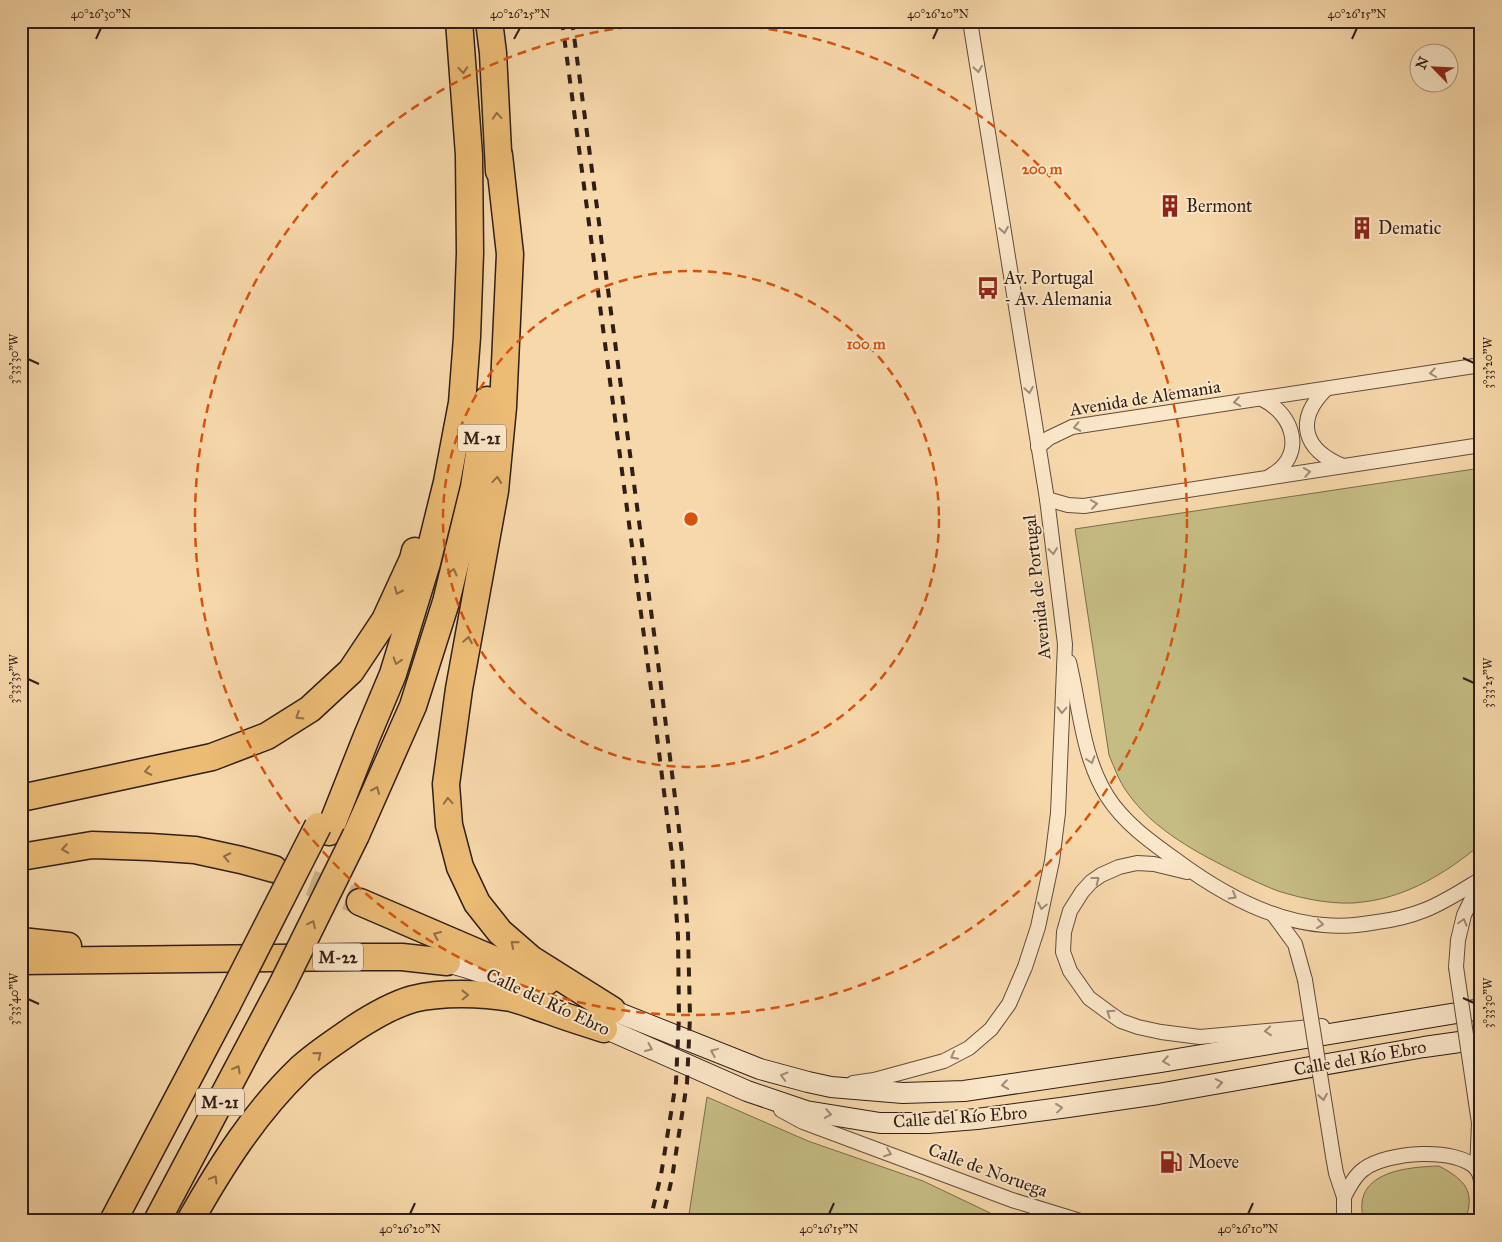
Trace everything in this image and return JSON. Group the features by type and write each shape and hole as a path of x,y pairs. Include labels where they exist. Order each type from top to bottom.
{"highway":[{"name":"M-21","path":"128,1221 323,829 367,736 393,674 427,563 447,482 462,403 467,337 470,253 468,155 459,21"},
{"name":"M-21","path":"157,1221 283,983 356,835 413,706 446,602 474,488 487,406 494,331 499,254 499,155 489,21"},
{"path":"499,155 510,254 503,407 496,491 460,689 446,784 449,825 463,874 477,903 500,932 531,959 608,1019"},
{"path":"21,798 212,757 267,736 310,709 351,671 385,620 413,559 433,479 470,253"},
{"path":"21,857 92,845 150,847 195,850 274,869"},
{"path":"360,902 546,982"},
{"name":"M-22","path":"21,941 230,959 402,957 446,962"},
{"path":"21,961 230,959"},
{"path":"190,1221 215,1176 246,1131 275,1096 302,1068 331,1044 363,1023 390,1009 411,1000 428,996 471,994 512,998 608,1019"},
{"path":"113,1221 234,1007"}],"main road":[{"name":"Calle del Río Ebro","path":"446,962 479,971 608,1019 760,1069 830,1087 903,1093 964,1091 1160,1062 1481,1008"},
{"name":"Calle del Río Ebro","path":"446,962 478,964 546,982 608,1019 748,1091 806,1111 880,1123 928,1123 986,1118 1158,1094 1424,1047 1481,1039"}],"street":[{"name":"Avenida de Portugal","path":"830,1087 874,1080 944,1061 969,1048 991,1029 1009,1004 1025,967 1038,927 1052,861 1058,813 1065,644 1047,498 970,21"},
{"name":"Avenida de Alemania","path":"1038,447 1049,438 1072,427 1481,365"},
{"path":"1326,389 1319,396 1310,411 1308,432 1318,451 1343,466"},
{"path":"1262,398 1281,411 1288,423 1292,436 1290,456 1280,469 1267,478"},
{"path":"1047,498 1068,505 1084,506 1481,445"},
{"path":"1065,644 1076,693 1082,733 1099,781 1108,798 1121,814 1147,839 1195,874 1243,902 1273,914 1300,921 1324,925 1358,925 1391,920 1431,907 1454,896 1481,879"},
{"path":"1195,874 1154,864 1137,863 1119,867 1091,882 1070,910 1064,932 1063,952 1070,971 1078,985 1089,998 1122,1021 1138,1027 1200,1038 1421,1018"},
{"path":"1479,1174 1480,1128 1456,967 1458,940 1464,915 1481,879"},
{"path":"1273,914 1295,944 1305,980 1332,1156 1344,1197 1345,1221"},
{"name":"Calle de Noruega","path":"748,1091 803,1122 1012,1200 1080,1221"},
{"path":"1344,1197 1362,1170 1379,1160 1426,1153 1440,1154 1466,1161 1479,1174"}],"shaded area":[{"path":"1481,468 1481,844 1441,873 1411,889 1379,899 1342,903 1288,894 1254,881 1178,840 1150,818 1124,788 1109,755 1075,529"},
{"path":"707,1097 808,1141 923,1181 1007,1221 688,1221"},
{"path":"1439,1166 1456,1176 1466,1188 1469,1202 1465,1221 1364,1221 1362,1205 1365,1192 1373,1182 1397,1171"}],"tunnel":[{"path":"274,869 360,902"}],"railway":[{"path":"562,21 650,681 672,855 678,936 679,1016 676,1082 661,1175 650,1221"},
{"path":"572,21 682,853 688,934 690,1017 687,1083 672,1178 662,1221"}],"place":[{"name":"Bermont","path":"1170,206"},
{"name":"Dematic","path":"1362,228"},
{"name":"Av. Portugal - Av. Alemania","path":"988,288"},
{"name":"Moeve","path":"1171,1162"}]}
